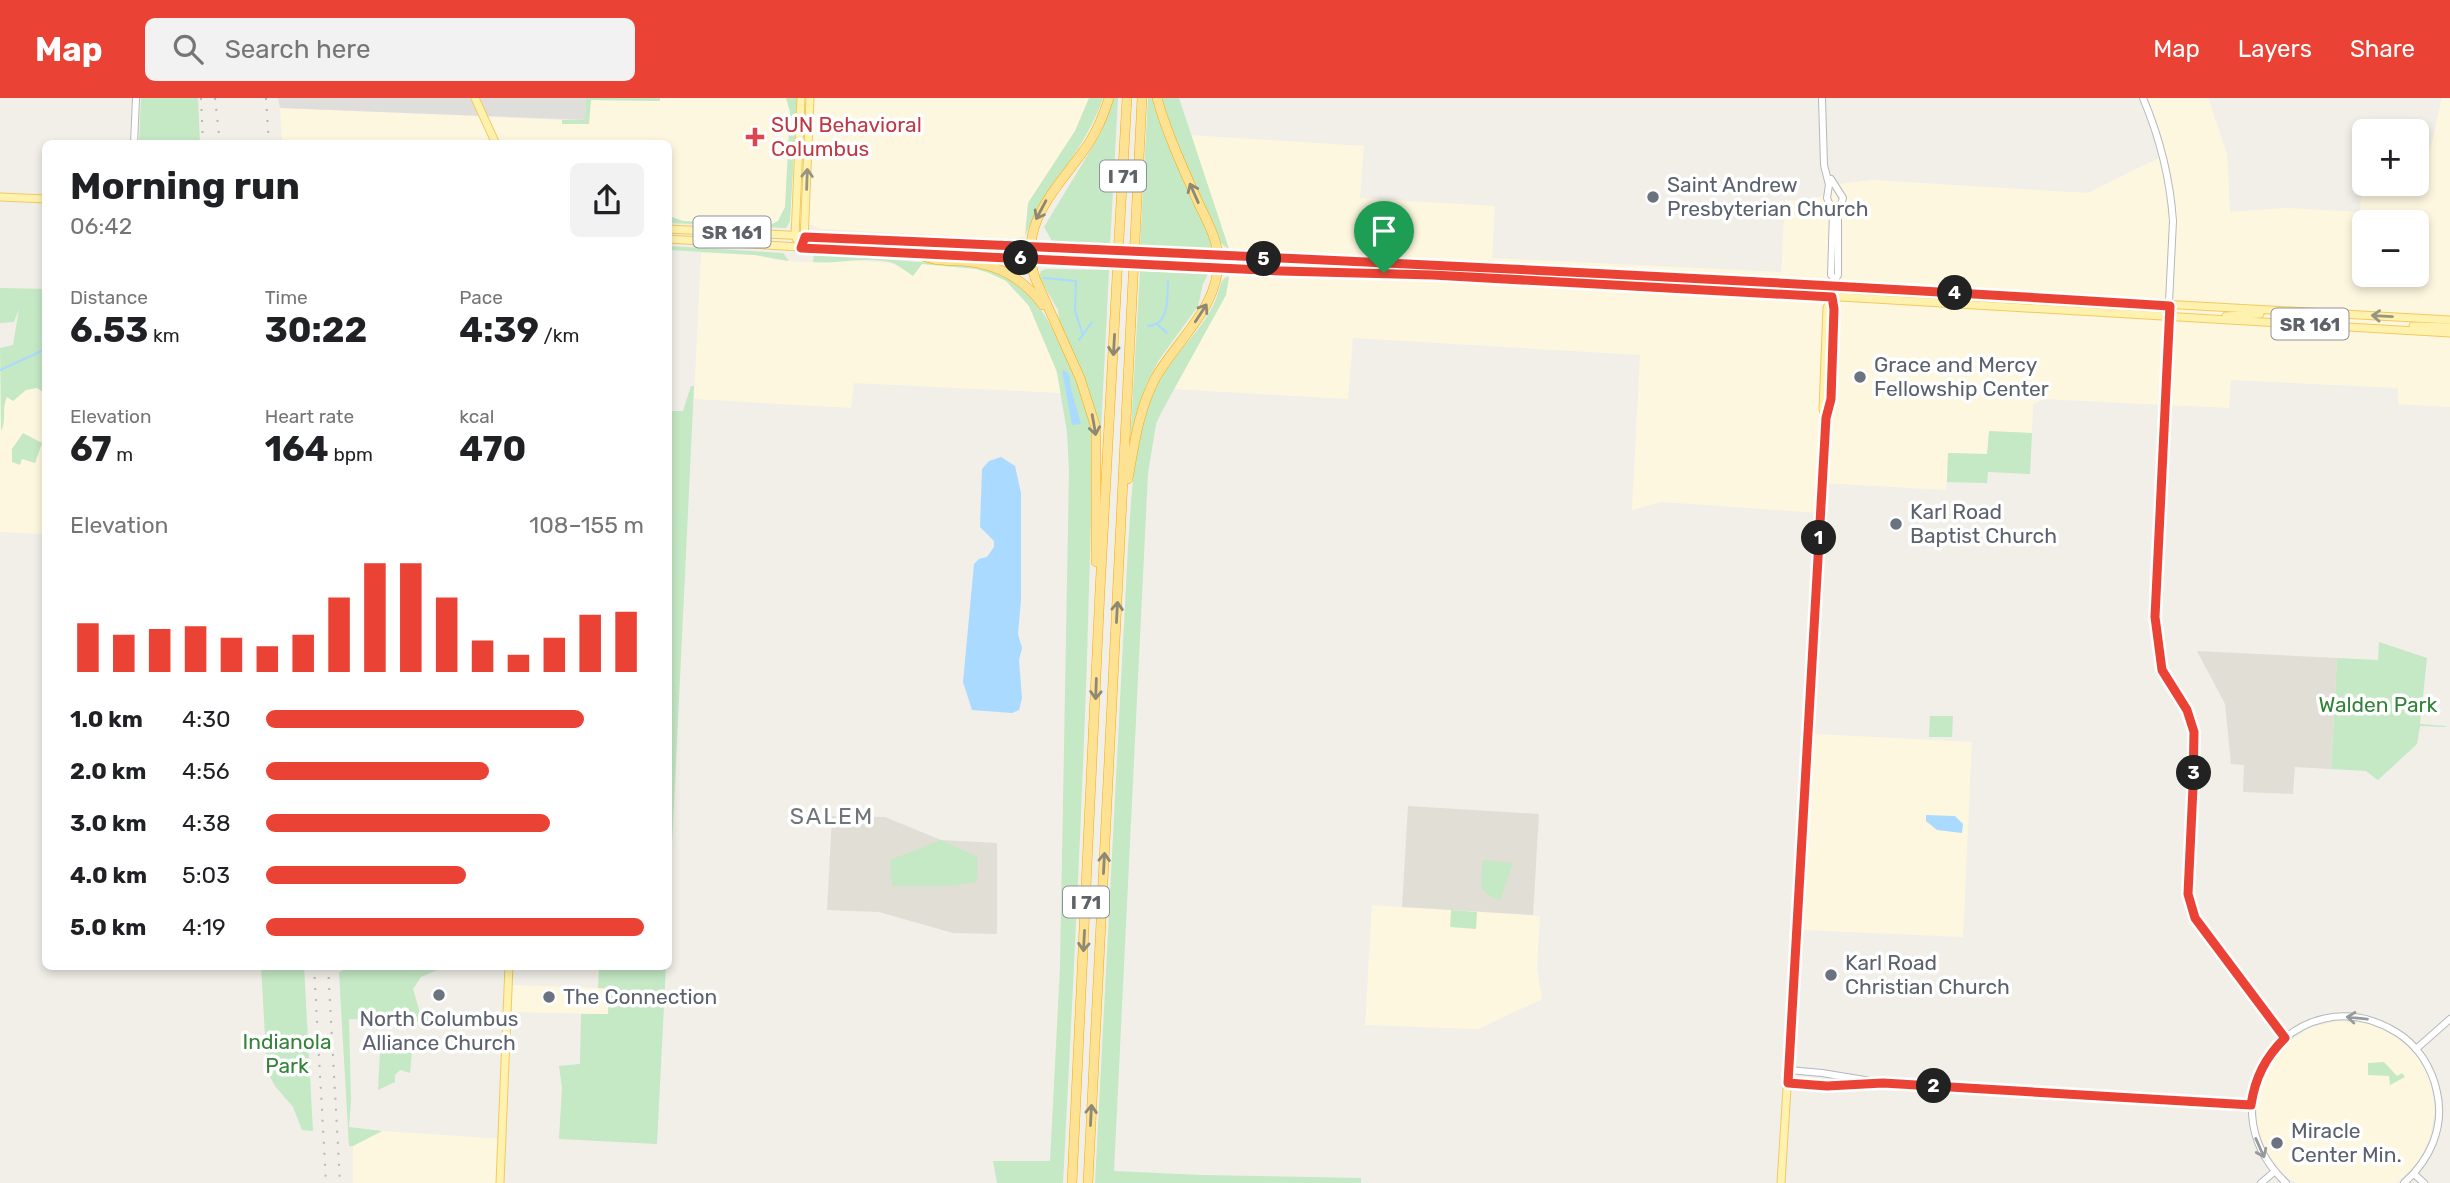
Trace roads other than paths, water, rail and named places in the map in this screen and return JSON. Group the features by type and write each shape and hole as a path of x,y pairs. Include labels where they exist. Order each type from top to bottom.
{"highway":[{"path":"1098,621 1096,428 1080,378 1035,278 1031,247 1037,217 1090,141 1109,98"},
{"name":"I 71","path":"1072,1183 1098,621 1127,98"},
{"name":"I 71","path":"1088,1183 1142,98"},
{"path":"1122,512 1149,393 1156,377 1210,300 1218,268 1218,256 1210,229 1169,136 1157,98"},
{"path":"918,254 929,260 975,262 998,267 1025,284 1051,316"}],"main road":[{"path":"475,98 494,140"},
{"path":"801,248 795,236 802,98"},
{"path":"801,248 805,237 810,98"},
{"path":"0,197 42,199"},
{"name":"SR 161","path":"672,229 1834,283 2170,306 2450,320"},
{"name":"SR 161","path":"672,239 918,254 1433,275 2450,333"},
{"path":"1782,1183 1826,418 1831,399 1834,283"},
{"path":"2169,317 2183,313 2221,316 2288,311"},
{"path":"2374,328 2450,327"},
{"path":"500,1183 509,970"}],"street":[{"path":"134,140 136,98"},
{"path":"1822,98 1821,133 1829,192 1827,198 1833,212 1831,275 1834,283"},
{"path":"2143,98 2157,130 2171,187 2174,221 2154,607 2162,670 2187,710 2194,732 2189,903 2195,918 2285,1038"},
{"path":"1825,161 1833,183 1842,195 1838,212 1838,275 1834,283"},
{"path":"1829,192 1838,190"},
{"path":"1831,204 1841,202"},
{"path":"2286,1183 2274,1172 2256,1139 2251,1105 2258,1075 2265,1061 2285,1038 2305,1025 2328,1018 2353,1017 2386,1026 2401,1035 2416,1049 2431,1072 2439,1106 2434,1140 2423,1164 2404,1183"},
{"path":"2416,1049 2450,1019"},
{"path":"1789,1070 1883,1083 2251,1105"},
{"path":"1788,1083 1827,1086 1883,1083"},
{"path":"2261,1183 2274,1172"},
{"path":"2414,1174 2424,1183"}],"water":[{"path":"1062,370 1069,376 1081,424 1072,425"},
{"path":"1001,457 1015,466 1021,493 1021,600 1018,634 1022,648 1019,660 1022,698 1019,710 1012,713 972,710 963,682 974,564 987,557 994,547 994,541 980,527 982,469 989,461"},
{"path":"1926,815 1955,816 1963,824 1962,833 1937,830 1926,821"}],"waterway":[{"path":"1044,278 1076,281 1075,311 1083,335"},
{"path":"1148,326 1160,321 1164,316 1168,281"},
{"path":"1079,340 1092,322"},
{"path":"1158,325 1167,333"},
{"path":"0,370 42,351"}],"railway":[{"path":"201,98 203,140"},
{"path":"215,98 220,140"},
{"path":"266,98 269,140"},
{"path":"314,970 326,1183"},
{"path":"328,970 340,1183"}],"place":[{"name":"SUN Behavioral Columbus","path":"755,137"},
{"name":"Saint Andrew Presbyterian Church","path":"1653,197"},
{"name":"Grace and Mercy Fellowship Center","path":"1860,377"},
{"name":"Karl Road Baptist Church","path":"1896,524"},
{"name":"Karl Road Christian Church","path":"1831,975"},
{"name":"North Columbus Alliance Church","path":"439,995"},
{"name":"The Connection","path":"549,997"},
{"name":"Miracle Center Min.","path":"2277,1143"}],"district":[{"name":"SALEM","path":"832,816"}],"park label":[{"name":"Walden Park","path":"2378,705"},
{"name":"Indianola Park","path":"287,1054"}]}
